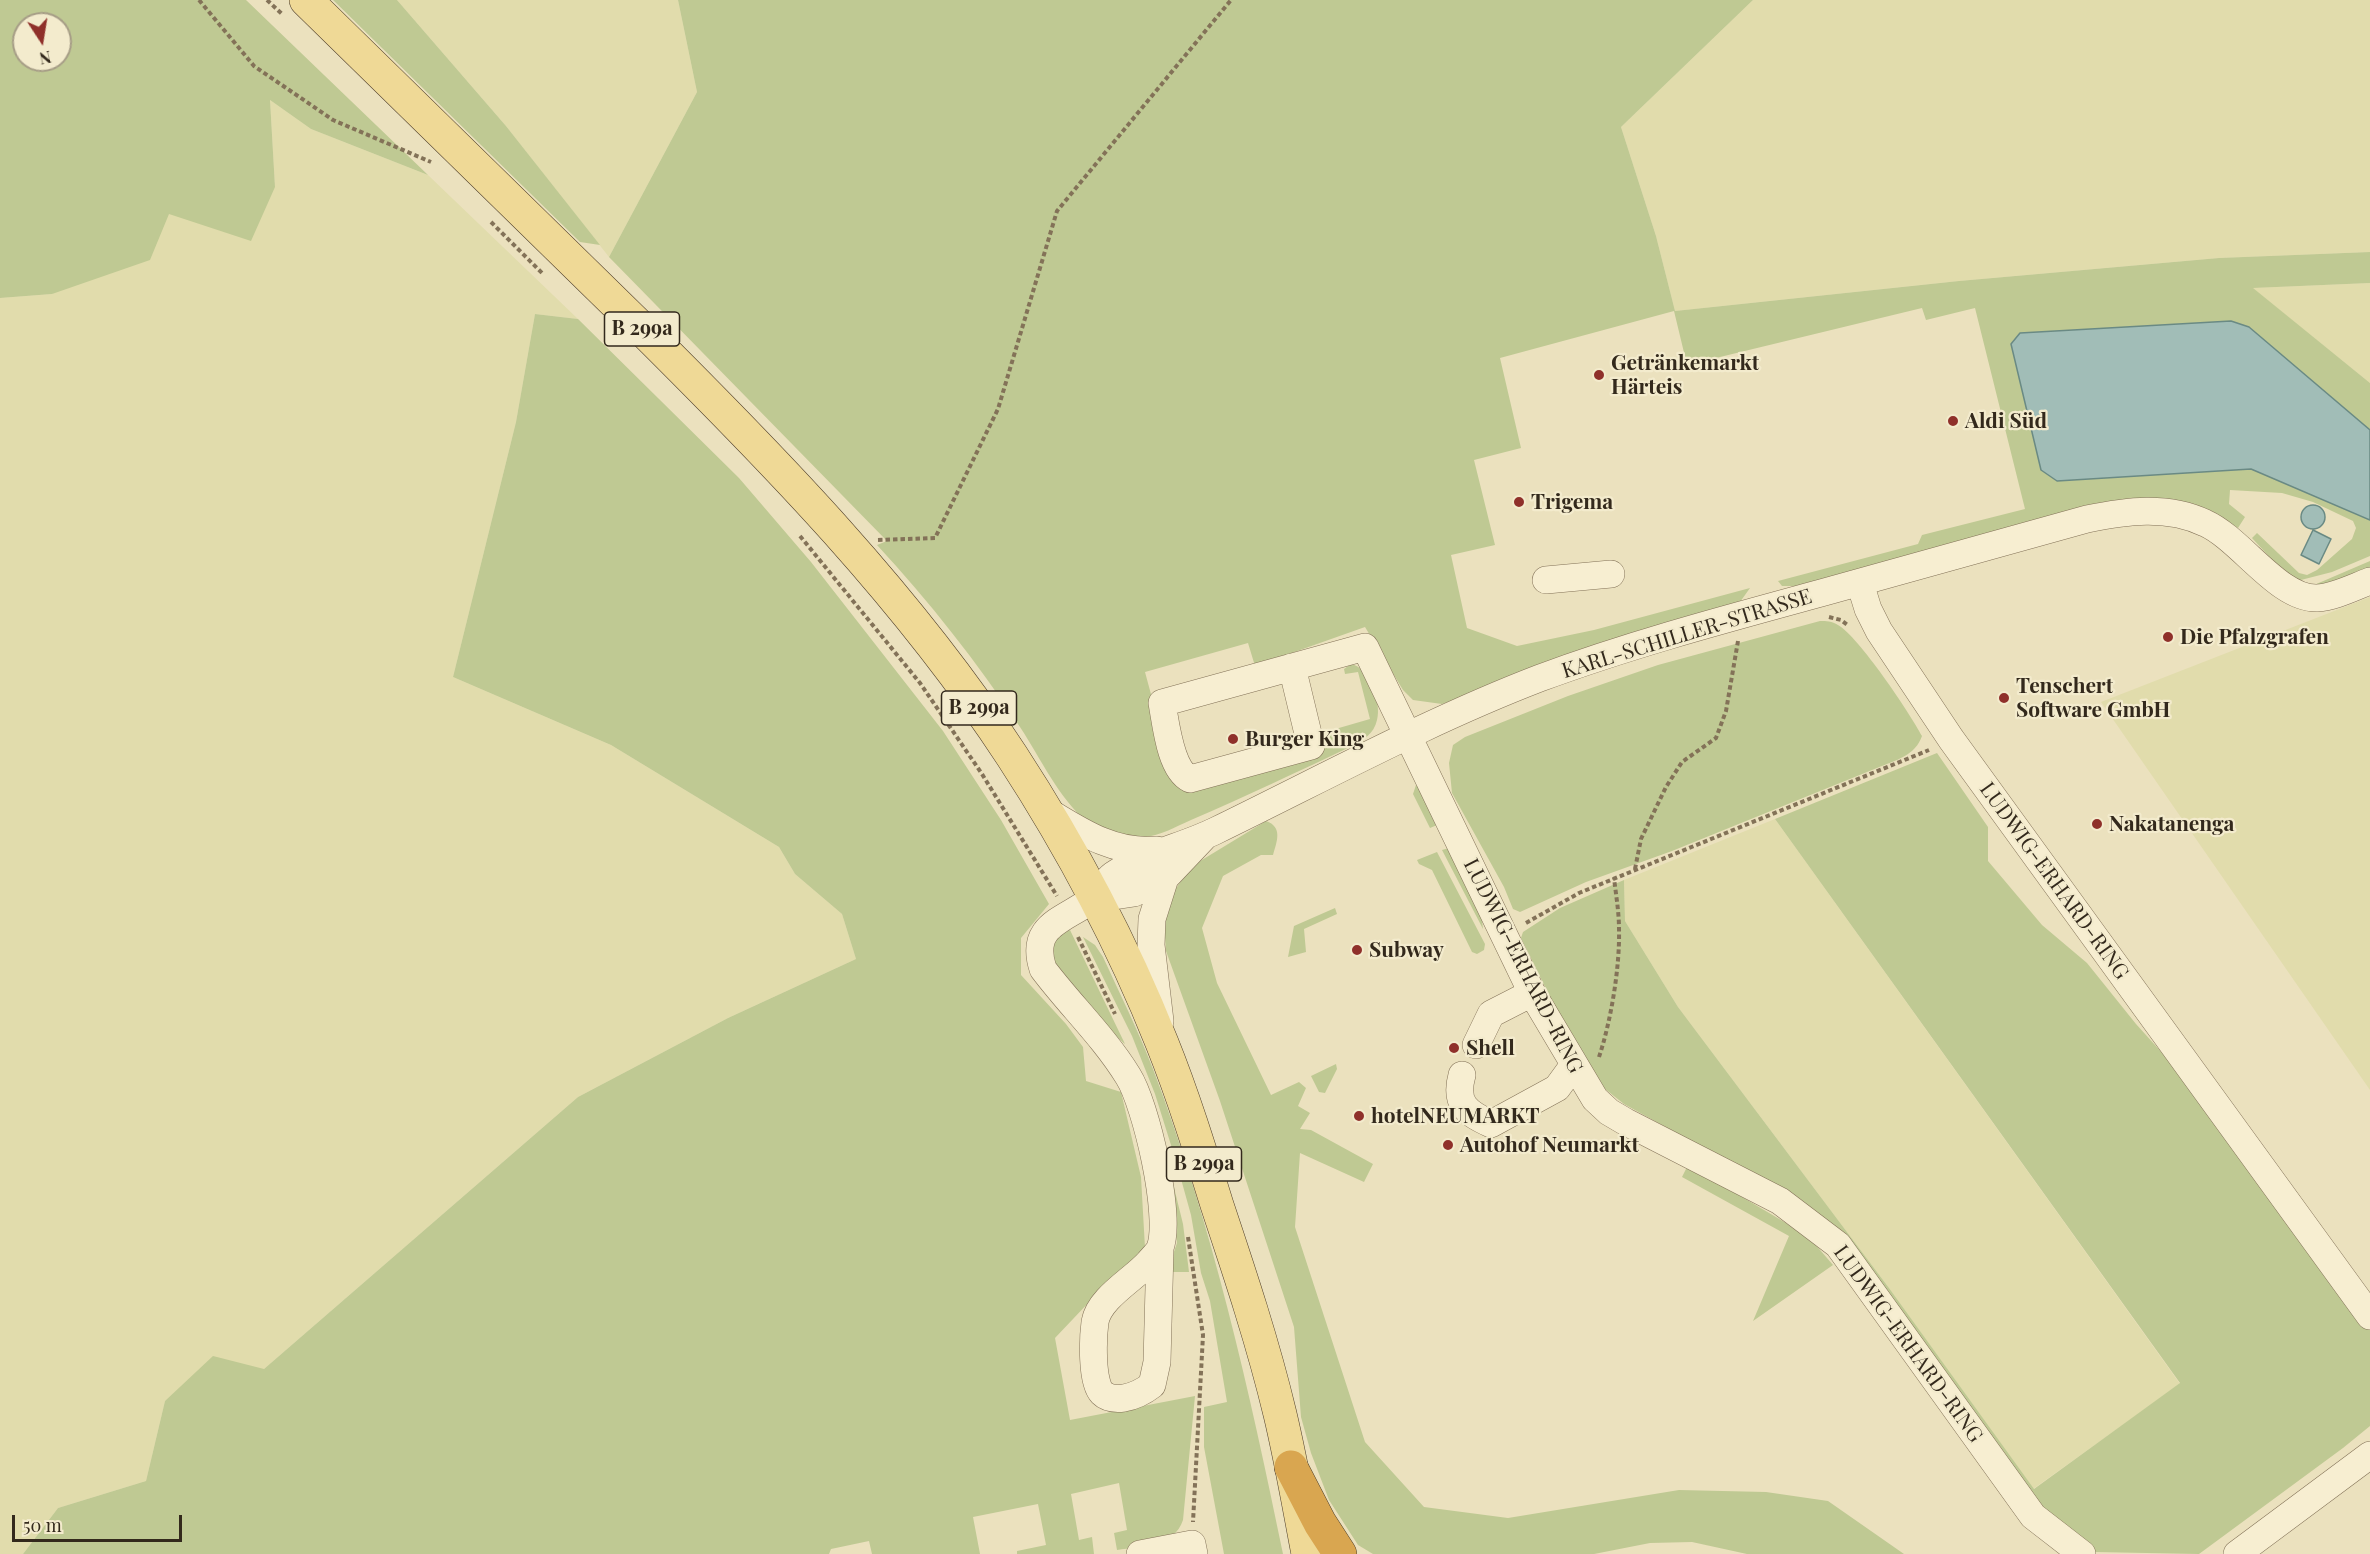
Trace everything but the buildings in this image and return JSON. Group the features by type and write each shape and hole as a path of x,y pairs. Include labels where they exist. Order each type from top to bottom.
{"highway":[{"path":"1291,1467 1320,1523 1341,1554"}],"main road":[{"name":"B 299a","path":"306,0 718,405 845,540 952,670 1014,759 1094,899 1130,970 1162,1043 1244,1285 1266,1360 1308,1554"}],"street":[{"name":"KARL-SCHILLER-STRASSE","path":"1094,899 1108,878 1139,860 1204,837 1408,736 1507,692 1615,652 2087,519 2137,511 2164,512 2204,523 2236,544 2288,590 2303,596 2318,598 2370,581"},
{"path":"1546,580 1611,574"},
{"name":"LUDWIG-ERHARD-RING","path":"1860,583 1868,609 1880,631 1951,739 2370,1316"},
{"name":"LUDWIG-ERHARD-RING","path":"1292,667 1365,647 1532,993 1595,1099 1609,1112 1780,1201 1838,1245 2033,1516 2082,1554"},
{"path":"1292,667 1311,746 1190,778 1184,776 1176,767 1162,703 1292,667"},
{"path":"1044,809 1090,836 1113,846 1140,850 1167,849"},
{"path":"1160,1250 1136,1276 1111,1295 1101,1307 1095,1320 1094,1355 1097,1384 1101,1393 1108,1397 1134,1396 1152,1385 1157,1362 1160,1250 1164,1214 1161,1187 1139,1103 1130,1079 1099,1036 1049,976 1039,957 1039,945 1042,936 1050,927 1094,899 1134,893 1165,878 1204,837"},
{"path":"1162,1043 1151,934 1157,900 1165,878"},
{"path":"1476,1046 1491,1014 1532,993"},
{"path":"1462,1075 1459,1094 1461,1102 1475,1117 1491,1124 1557,1088 1577,1072"},
{"path":"2237,1554 2370,1455"},
{"path":"1140,1554 1192,1544 1194,1554"}],"path":[{"path":"199,0 254,66 333,120 434,164"},
{"path":"873,540 935,538 998,409 1057,211 1231,0"},
{"path":"1823,617 1841,620 1853,630"},
{"path":"1635,870 1641,839 1666,787 1682,762 1716,738 1726,711 1738,640 1727,643"},
{"path":"1505,936 1552,907 1614,878 1914,757"},
{"path":"1577,1072 1594,1066 1599,1058 1610,1013 1619,928 1614,878"}],"shaded area":[{"path":"397,0 678,0 697,92 609,257 506,126"},
{"path":"1753,0 2370,0 2370,252 2219,258 1959,281 1675,311 1656,236 1621,127"},
{"path":"270,100 311,129 428,175 578,319 535,314 516,422 453,677 611,745 779,847 795,874 842,914 856,959 728,1018 578,1097 264,1369 165,1401 146,1481 58,1508 23,1554 0,1554 0,298 52,294 168,214 275,187"},
{"path":"2370,283 2370,383 2252,288"},
{"path":"2370,597 2370,1090 2101,702"},
{"path":"1775,819 2180,1384 2033,1489 1889,1288 1678,1007 1625,921 1624,880"}],"green space":[{"path":"0,0 246,0 428,175 311,129 270,100 275,187 251,241 169,214 150,260 52,294 0,298"},
{"path":"333,0 397,0 506,126 600,245 580,242"},
{"path":"678,0 1753,0 1621,127 1656,236 1675,311 1959,281 2219,258 2370,252 2370,283 2253,288 2370,383 2370,430 2249,327 2231,321 2020,333 2011,344 2056,481 2251,469 2370,520 2370,556 2332,572 2297,581 2275,563 2252,538 2257,533 2299,573 2307,575 2317,570 2352,539 2356,528 2353,521 2313,502 2282,493 2230,490 2229,504 2245,517 2238,528 2217,516 2173,502 1802,586 1782,586 1778,581 1918,544 1922,535 2025,509 1975,308 1926,320 1922,308 1687,365 1674,311 1500,358 1521,448 1474,460 1495,545 1451,555 1467,628 1517,646 1594,630 1750,588 1740,602 1442,704 1413,700 1403,690 1365,627 1255,666 1248,643 1145,672 1173,776 1370,719 1358,672 1345,674 1344,669 1351,664 1363,672 1373,687 1378,704 1376,725 1371,733 1352,746 1156,835 1130,837 1107,832 1093,827 1068,802 1004,703 970,656 934,610 877,545 887,541 609,257 697,92"},
{"path":"535,314 578,319 739,478 811,562 943,731 1001,820 1049,904 1021,938 1021,975 1066,1024 1083,1047 1086,1081 1121,1092 1141,1177 1145,1248 1109,1281 1055,1338 1070,1420 1195,1396 1183,1520 1179,1529 1165,1540 1156,1544 1117,1550 1114,1533 1127,1530 1119,1483 1071,1494 1079,1540 1092,1537 1094,1554 1017,1554 1017,1551 1046,1545 1038,1504 973,1517 980,1554 872,1554 869,1541 831,1549 829,1554 23,1554 58,1508 146,1481 165,1401 213,1356 264,1369 578,1097 728,1018 856,959 842,914 795,874 779,847 611,745 453,677 516,422"},
{"path":"2370,561 2370,569 2327,586 2314,585"},
{"path":"1820,621 1834,623 1847,632 1907,710 1922,736 1910,753 1672,851 1586,882 1520,912 1513,909 1504,887 1452,793 1449,763 1453,745 1465,737 1568,696 1658,665"},
{"path":"1937,753 1988,827 1988,861 2042,925 2087,963 2136,1024 2183,1076 2370,1326 2370,1426 2199,1554 2095,1552 2043,1513 1803,1203 1624,1104 1595,1081 1571,1040 1521,938 1523,932 1560,908 1624,880 1625,921 1678,1007 1889,1288 2034,1489 2180,1383 1775,819"},
{"path":"1416,785 1437,825 1430,828 1413,794"},
{"path":"1266,821 1277,831 1273,855 1261,855 1223,876 1202,928 1217,983 1271,1095 1299,1082 1306,1088 1298,1106 1310,1113 1300,1129 1311,1130 1373,1164 1364,1182 1300,1153 1295,1227 1365,1442 1424,1507 1508,1518 1679,1490 1766,1492 1828,1501 1904,1554 1747,1554 1692,1542 1650,1543 1594,1554 1373,1554 1358,1545 1329,1500 1311,1453 1301,1417 1294,1327 1220,1101 1166,951 1164,923 1171,895 1192,866"},
{"path":"1449,848 1481,913 1483,929 1442,850"},
{"path":"1437,852 1485,944 1484,950 1477,954 1472,952 1432,870 1419,864 1417,860"},
{"path":"1335,908 1337,914 1304,929 1306,952 1288,957 1294,926"},
{"path":"1070,930 1125,1044 1081,1000 1053,961 1051,951 1054,937"},
{"path":"1083,937 1095,945 1103,957 1135,1026 1153,1069 1194,1189 1243,1370 1283,1554 1224,1554 1204,1447 1204,1407 1227,1402 1210,1301 1201,1273 1191,1215 1155,1094 1132,1036"},
{"path":"1336,1064 1337,1069 1325,1093 1319,1092 1311,1076"},
{"path":"1169,1167 1183,1224 1189,1272 1167,1272 1177,1243"},
{"path":"1693,1168 1808,1236 1833,1265 1753,1321 1789,1236 1682,1177 1686,1169"}],"water":[{"path":"2231,321 2249,327 2370,430 2370,520 2251,469 2057,481 2041,470 2011,344 2020,333"},
{"path":"2313,505 2318,506 2324,512 2324,522 2318,528 2313,529 2308,528 2302,522 2301,517 2302,512 2308,506"},
{"path":"2313,530 2331,539 2319,564 2301,555"}],"place":[{"name":"Getränkemarkt Härteis","path":"1599,375"},
{"name":"Aldi Süd","path":"1953,421"},
{"name":"Trigema","path":"1519,502"},
{"name":"Die Pfalzgrafen","path":"2168,637"},
{"name":"Tenschert Software GmbH","path":"2004,698"},
{"name":"Burger King","path":"1233,739"},
{"name":"Nakatanenga","path":"2097,824"},
{"name":"Subway","path":"1357,950"},
{"name":"Shell","path":"1454,1048"},
{"name":"hotelNEUMARKT","path":"1359,1116"},
{"name":"Autohof Neumarkt","path":"1448,1145"}]}
